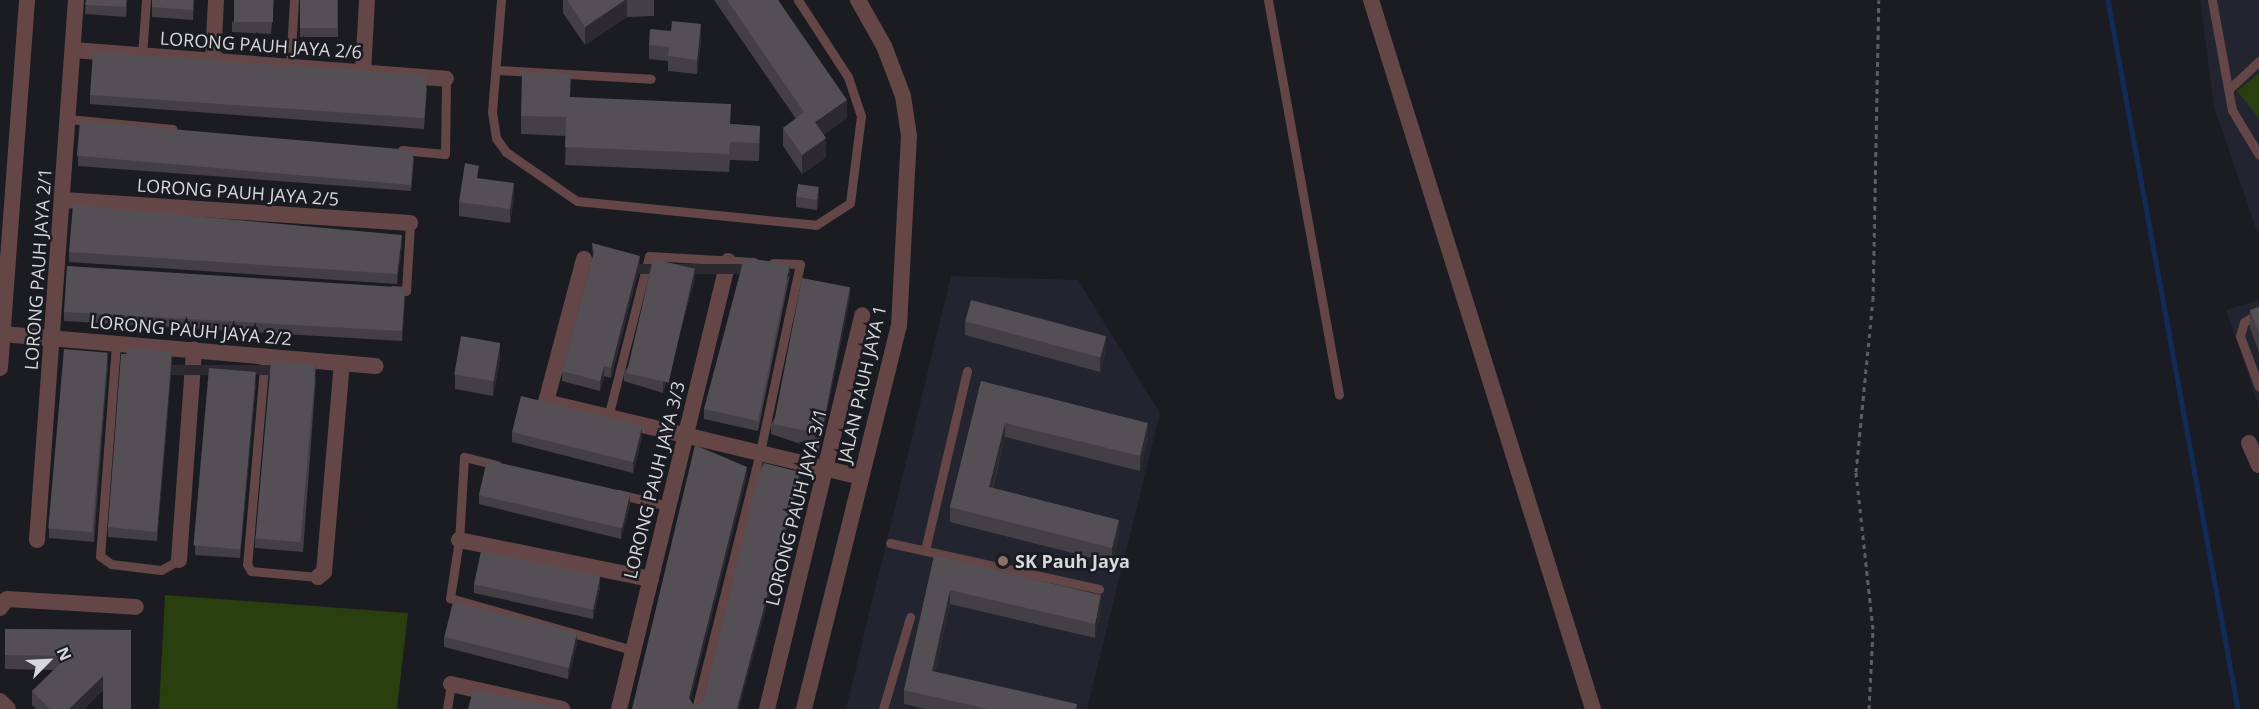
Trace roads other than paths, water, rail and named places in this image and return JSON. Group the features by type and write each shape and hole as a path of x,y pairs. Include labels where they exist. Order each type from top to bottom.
{"street":[{"path":"0,368 8,146 27,0"},
{"name":"LORONG PAUH JAYA 2/1","path":"37,540 52,338 64,269 64,200 76,0"},
{"path":"213,61 216,0"},
{"path":"363,73 367,0"},
{"name":"JALAN PAUH JAYA 1","path":"804,709 899,326 909,136 903,96 884,46 858,0"},
{"path":"1371,0 1593,709"},
{"name":"LORONG PAUH JAYA 2/6","path":"73,50 446,79"},
{"name":"LORONG PAUH JAYA 2/5","path":"64,200 410,223"},
{"path":"584,259 546,402 861,477"},
{"name":"LORONG PAUH JAYA 3/3","path":"619,709 728,261"},
{"name":"LORONG PAUH JAYA 3/1","path":"767,709 862,315"},
{"name":"LORONG PAUH JAYA 2/2","path":"2,334 376,366"},
{"path":"179,560 194,350"},
{"path":"318,577 324,572 342,363"},
{"path":"2249,443 2259,465"},
{"path":"459,540 651,579"},
{"path":"0,608 7,599 136,607"},
{"path":"451,684 562,709"},
{"path":"0,701 8,709"}],"lane":[{"path":"142,56 146,0"},
{"path":"290,67 294,0"},
{"path":"501,0 492,112 496,138 506,152 577,201 816,225 849,203 861,116 848,77 798,0"},
{"path":"1268,0 1339,395"},
{"path":"2212,0 2221,62 2232,110 2259,155"},
{"path":"2229,89 2259,61"},
{"path":"497,70 651,79"},
{"path":"386,148 444,154 446,79"},
{"path":"68,119 185,130"},
{"path":"383,290 406,291 410,223"},
{"path":"609,417 649,256 800,264 760,452 696,709"},
{"path":"2259,313 2244,322 2240,336 2259,387"},
{"path":"116,344 100,556 111,564 161,570 179,560"},
{"path":"265,356 247,564 251,571 318,577"},
{"path":"925,550 967,371"},
{"path":"509,468 464,457 459,540 450,598 633,650"},
{"path":"611,493 668,506"},
{"path":"890,543 1099,589"},
{"path":"883,709 910,616"},
{"path":"447,709 451,684"}],"waterway":[{"path":"2108,0 2238,709"}],"place":[{"name":"SK Pauh Jaya","path":"1003,561"}]}
